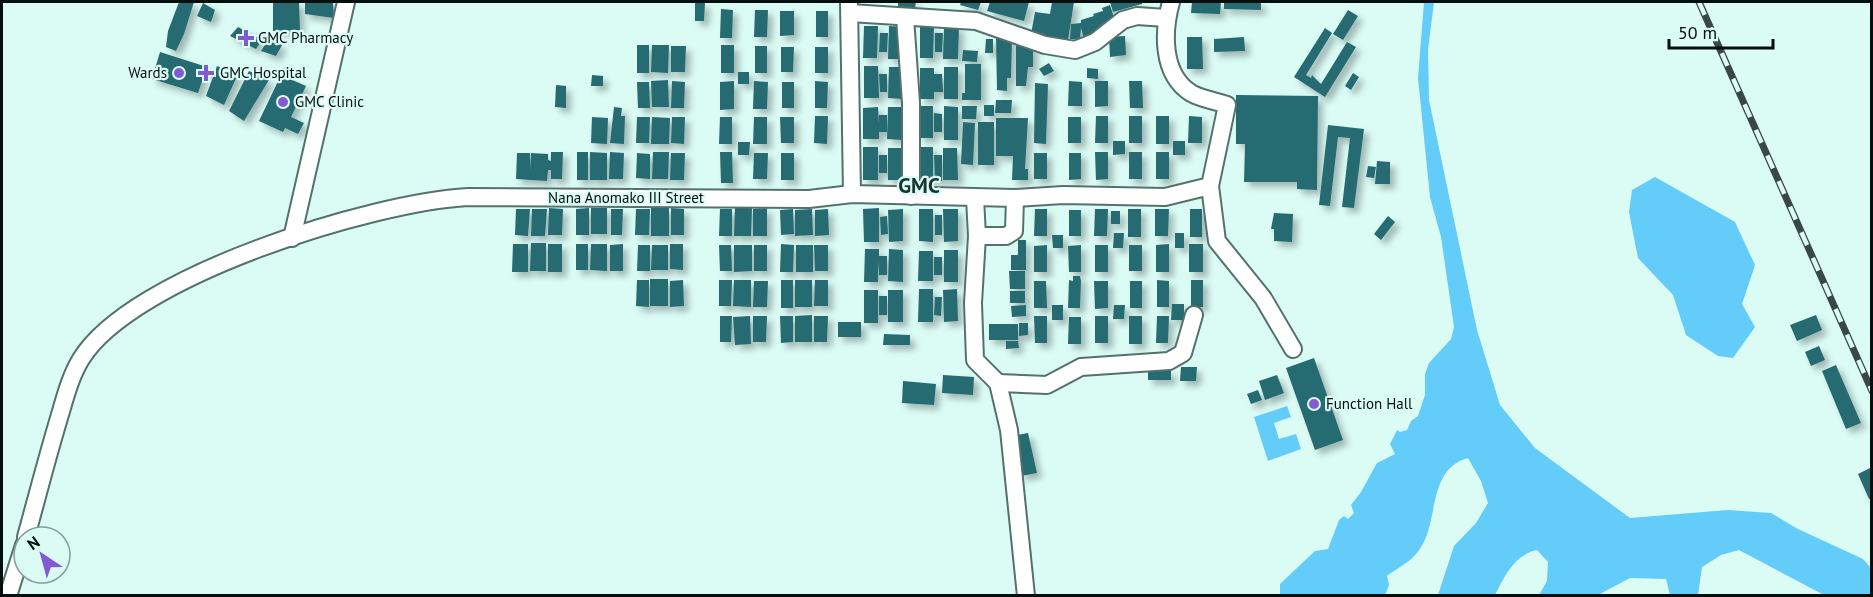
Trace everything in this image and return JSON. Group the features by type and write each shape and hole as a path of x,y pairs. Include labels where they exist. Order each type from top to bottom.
{"street":[{"path":"292,238 346,2"},
{"path":"1172,2 1167,18 1165,46 1174,73 1191,93 1227,105 1210,186 1216,241 1263,298 1293,349"},
{"path":"852,194 849,7 905,17 976,21 1033,42 1075,50 1095,42 1123,20 1137,16 1167,18"},
{"path":"905,17 911,103 910,196"},
{"name":"Nana Anomako III Street","path":"29,525 71,379 90,345 118,319 183,281 219,265 292,238 383,210 435,199 809,199 852,194 975,198 1063,195 1165,197 1210,186"},
{"path":"975,198 977,236 973,303 975,360 998,383 1009,430 1026,596"},
{"path":"977,236 1011,234 1014,231 1015,198"},
{"path":"998,383 1047,385 1081,367 1169,361 1183,353 1194,315"}],"water":[{"path":"1424,2 1434,2 1428,50 1429,100 1477,330 1500,405 1535,448 1630,518 1728,510 1771,513 1798,529 1863,559 1871,568 1871,595 1824,595 1739,550 1721,555 1702,567 1698,595 1670,595 1666,579 1630,578 1598,595 1539,595 1547,581 1548,562 1537,550 1529,552 1516,561 1495,595 1438,595 1454,546 1476,523 1488,503 1481,481 1468,458 1454,464 1445,474 1439,486 1424,541 1414,556 1387,576 1389,585 1385,595 1280,595 1280,584 1315,551 1328,549 1339,520 1344,516 1348,519 1354,513 1351,505 1377,463 1395,454 1390,444 1397,430 1400,432 1407,430 1411,421 1418,416 1425,395 1425,374 1429,363 1451,339 1454,327 1441,237 1430,197 1418,78"},
{"path":"1655,177 1735,222 1755,265 1742,304 1755,327 1733,358 1718,356 1686,335 1673,295 1638,258 1629,212 1632,190"},
{"path":"1287,406 1291,417 1274,423 1279,439 1296,434 1301,449 1268,461 1254,417"}],"building":[{"path":"179,2 194,2 176,51 166,47 168,31"},
{"path":"273,2 299,2 300,30 273,31"},
{"path":"305,2 333,2 334,18 305,14"},
{"path":"898,2 916,2 915,8 898,8"},
{"path":"961,2 981,2 978,10 960,5"},
{"path":"990,2 1029,2 1024,21 987,11"},
{"path":"1052,2 1074,2 1068,40 1031,34 1035,12 1050,14"},
{"path":"1110,2 1142,2 1142,4 1113,12"},
{"path":"1192,2 1221,2 1220,14 1191,13"},
{"path":"1224,2 1261,2 1261,10 1224,9"},
{"path":"203,3 215,10 211,22 197,16"},
{"path":"695,3 705,3 704,21 695,21"},
{"path":"1110,5 1115,21 1084,39 1081,28 1080,39 1070,39 1071,24 1081,23 1081,20 1094,16 1093,14 1103,11 1102,8"},
{"path":"721,9 733,10 732,38 720,38"},
{"path":"755,10 768,10 767,37 754,37"},
{"path":"1348,10 1358,16 1343,40 1333,34"},
{"path":"780,11 794,11 794,35 780,36"},
{"path":"816,11 828,11 828,37 816,37"},
{"path":"864,26 878,26 877,58 863,58"},
{"path":"889,26 905,27 904,59 888,59"},
{"path":"920,26 934,27 933,58 920,58"},
{"path":"944,26 959,26 958,59 943,59"},
{"name":"GMC Pharmacy","path":"238,27 262,40 256,49 230,36"},
{"path":"1325,28 1332,33 1306,75 1311,78 1312,75 1321,84 1347,42 1356,47 1325,97 1294,77"},
{"path":"880,33 888,33 887,52 879,52"},
{"path":"935,33 943,33 942,52 935,52"},
{"path":"1125,36 1126,55 1110,57 1109,37"},
{"path":"996,37 1012,37 1011,78 1007,78 1007,91 997,90"},
{"path":"1187,37 1202,37 1203,69 1187,69"},
{"path":"1244,37 1245,51 1214,52 1214,39"},
{"path":"986,39 993,39 993,53 985,53"},
{"path":"268,40 282,45 276,56 261,51"},
{"path":"1016,44 1033,44 1033,67 1028,67 1026,86 1016,86"},
{"path":"637,45 649,45 649,73 637,73"},
{"path":"652,45 669,45 668,73 651,72"},
{"path":"721,45 734,45 734,73 721,73"},
{"path":"671,46 686,46 685,72 671,72"},
{"path":"755,46 767,46 767,73 755,73"},
{"path":"781,47 794,47 793,72 781,72"},
{"path":"815,47 828,47 828,73 815,73"},
{"path":"963,50 978,51 977,62 962,61"},
{"name":"Wards","path":"160,52 207,67 198,93 152,79"},
{"path":"1049,63 1054,71 1044,76 1039,69"},
{"path":"965,64 981,64 981,100 962,100 962,93 965,93"},
{"path":"217,66 238,74 224,105 206,96"},
{"path":"864,66 878,66 879,98 864,98"},
{"path":"889,67 905,67 903,99 888,98"},
{"path":"944,67 958,67 958,99 944,99"},
{"path":"920,68 934,68 934,74 942,74 943,92 934,92 934,99 920,99"},
{"path":"1087,68 1098,69 1098,79 1087,78"},
{"path":"249,71 269,80 244,121 229,111"},
{"path":"738,72 749,72 749,84 738,84"},
{"path":"1353,73 1359,77 1351,90 1345,86"},
{"path":"879,74 887,74 887,92 880,92"},
{"name":"GMC Clinic","path":"281,75 306,86 291,117 304,123 298,134 285,128 283,132 259,121"},
{"path":"592,75 603,76 603,86 591,86"},
{"path":"668,80 669,107 652,107 651,81"},
{"path":"672,81 685,82 684,108 671,108"},
{"path":"734,81 734,109 720,110 720,82"},
{"path":"754,81 768,82 767,109 753,109"},
{"path":"815,81 828,82 827,108 815,108"},
{"path":"1069,81 1082,82 1082,106 1068,106"},
{"path":"1095,81 1108,81 1108,106 1095,107"},
{"path":"1129,81 1142,81 1143,108 1130,108"},
{"path":"637,82 649,82 650,108 638,108"},
{"path":"782,82 794,82 794,108 782,108"},
{"path":"1035,83 1048,84 1046,144 1034,143"},
{"path":"556,85 566,86 566,108 555,107"},
{"path":"1236,95 1318,96 1317,190 1297,189 1297,182 1244,182 1245,144 1236,144"},
{"path":"996,100 1012,100 1011,113 995,113"},
{"path":"984,105 994,105 994,116 984,116"},
{"path":"920,106 933,106 933,138 919,138"},
{"path":"944,106 958,107 958,140 944,140"},
{"path":"962,106 977,106 976,119 962,119"},
{"path":"614,107 622,108 621,116 625,116 624,144 610,143"},
{"path":"878,107 879,124 879,115 887,115 887,132 879,132 879,139 863,139 863,108"},
{"path":"888,107 903,107 903,140 887,139"},
{"path":"934,113 942,114 942,132 934,132"},
{"path":"815,116 828,116 827,144 814,143"},
{"path":"1096,116 1108,116 1108,143 1095,143"},
{"path":"1129,116 1142,116 1142,143 1129,143"},
{"path":"1156,116 1169,116 1169,144 1156,144"},
{"path":"1189,116 1202,117 1202,143 1188,143"},
{"path":"592,117 608,118 607,144 591,143"},
{"path":"637,117 650,117 649,143 636,143"},
{"path":"652,117 670,118 669,144 651,144"},
{"path":"672,117 685,117 684,144 671,143"},
{"path":"720,117 732,117 732,144 719,144"},
{"path":"754,117 767,117 767,144 753,144"},
{"path":"780,117 794,117 794,143 781,143"},
{"path":"1068,117 1081,117 1081,143 1068,143"},
{"path":"996,118 1028,118 1025,169 1028,169 1028,180 1012,180 1013,156 996,156"},
{"path":"963,122 975,123 973,165 961,164"},
{"path":"978,122 994,122 994,165 978,165"},
{"path":"1328,125 1364,129 1354,208 1342,207 1350,138 1338,137 1330,206 1319,205"},
{"path":"1113,141 1125,141 1125,154 1113,155"},
{"path":"1173,141 1185,141 1185,155 1173,155"},
{"path":"738,142 750,142 749,155 738,155"},
{"path":"863,147 878,147 878,180 863,180"},
{"path":"919,147 933,147 933,181 919,181"},
{"path":"888,148 903,148 903,180 888,180"},
{"path":"943,148 957,148 958,180 943,180"},
{"path":"551,152 563,152 562,179 551,179 551,170 548,170 547,181 516,179 517,153 530,153 530,171 531,153 548,154 548,160 551,161"},
{"path":"577,152 588,152 588,180 577,180"},
{"path":"590,152 607,153 607,180 590,180"},
{"path":"610,152 624,153 623,179 609,179"},
{"path":"653,152 669,152 668,179 652,179"},
{"path":"720,152 732,152 733,183 721,183"},
{"path":"1095,152 1108,152 1108,179 1096,180"},
{"path":"1129,152 1142,152 1142,179 1129,179"},
{"path":"1156,152 1169,152 1169,179 1156,179"},
{"path":"637,153 650,154 650,179 636,178"},
{"path":"671,153 685,153 684,180 670,180"},
{"path":"754,153 768,153 767,179 753,179"},
{"path":"781,153 794,153 794,180 781,180"},
{"path":"1034,153 1047,153 1047,179 1034,179"},
{"path":"1069,153 1081,153 1081,179 1069,180"},
{"path":"879,155 887,155 887,173 879,173"},
{"path":"934,155 942,155 942,181 935,181"},
{"path":"1377,161 1390,162 1390,184 1375,184"},
{"path":"1368,166 1376,167 1374,178 1366,177"},
{"path":"735,207 752,208 751,236 734,236"},
{"path":"549,208 563,209 562,235 548,235"},
{"path":"589,208 589,235 576,235 576,209"},
{"path":"591,208 607,208 607,234 591,234"},
{"path":"651,208 669,208 669,236 651,236"},
{"path":"671,208 684,209 684,235 671,235"},
{"path":"767,208 767,236 753,236 753,209"},
{"path":"879,208 879,242 864,242 863,209"},
{"path":"516,209 530,209 528,236 515,235"},
{"path":"532,209 547,209 545,236 531,236"},
{"path":"611,209 623,209 622,235 611,235"},
{"path":"636,209 650,209 649,235 635,235"},
{"path":"720,209 732,209 732,236 719,236"},
{"path":"793,209 794,234 781,235 780,210"},
{"path":"812,209 813,235 795,236 795,210"},
{"path":"828,209 829,235 815,236 815,210"},
{"path":"903,209 903,241 889,242 888,210"},
{"path":"919,209 933,209 933,242 919,241"},
{"path":"943,209 958,209 958,241 944,242"},
{"path":"1035,209 1047,209 1047,236 1034,236"},
{"path":"1095,209 1108,209 1107,236 1094,236"},
{"path":"1128,209 1141,209 1141,237 1128,237"},
{"path":"1155,209 1169,209 1168,236 1155,236"},
{"path":"1190,209 1202,209 1202,237 1190,237"},
{"path":"1069,210 1081,210 1081,236 1069,236"},
{"path":"1111,211 1120,211 1120,224 1111,224"},
{"path":"1274,213 1293,214 1292,242 1274,241 1274,229 1271,229"},
{"path":"935,215 942,215 942,235 935,235"},
{"path":"887,216 888,234 881,235 880,217"},
{"path":"1388,216 1395,222 1381,240 1374,234"},
{"path":"1114,233 1124,233 1123,248 1113,248"},
{"path":"1175,233 1184,233 1184,248 1175,248"},
{"path":"1052,235 1063,235 1063,248 1053,248"},
{"path":"1018,240 1026,240 1026,270 1011,270 1011,255 1018,255"},
{"path":"531,243 546,243 546,271 530,271"},
{"path":"513,244 528,244 528,272 512,272"},
{"path":"548,244 562,244 562,272 548,272"},
{"path":"576,244 588,244 588,270 576,270"},
{"path":"591,244 607,244 607,271 590,270"},
{"path":"623,244 623,271 610,271 610,245"},
{"path":"670,244 683,244 683,270 670,269"},
{"path":"781,244 794,245 793,272 780,272"},
{"path":"1169,244 1169,272 1156,272 1156,245"},
{"path":"1189,244 1203,244 1203,272 1189,272"},
{"path":"638,245 650,245 650,271 637,271"},
{"path":"652,245 668,245 668,270 651,270"},
{"path":"719,245 731,245 732,271 720,271"},
{"path":"734,245 752,245 752,271 734,272"},
{"path":"754,245 767,245 767,271 754,271"},
{"path":"796,245 813,245 813,272 796,272"},
{"path":"814,245 828,245 828,271 815,271"},
{"path":"1047,245 1047,272 1034,272 1034,246"},
{"path":"1081,245 1081,272 1069,272 1068,246"},
{"path":"1095,245 1108,245 1108,272 1095,272"},
{"path":"1129,245 1142,245 1142,271 1129,271"},
{"path":"865,249 879,249 879,256 887,256 887,275 879,275 878,261 878,282 864,282"},
{"path":"889,249 903,250 903,282 888,281"},
{"path":"944,250 958,250 958,282 944,282"},
{"path":"919,251 933,251 933,281 918,281"},
{"path":"934,257 942,257 942,275 934,275"},
{"path":"1009,271 1025,271 1025,289 1010,289"},
{"path":"1073,276 1080,276 1080,308 1068,308 1069,280 1073,281"},
{"path":"650,279 668,279 668,306 650,306"},
{"path":"637,280 649,280 649,307 636,306"},
{"path":"683,280 684,306 670,307 670,281"},
{"path":"719,280 732,280 731,306 719,306"},
{"path":"734,280 751,280 751,307 733,306"},
{"path":"781,280 793,280 793,308 781,308"},
{"path":"795,280 812,280 812,307 795,307"},
{"path":"815,280 828,280 828,306 814,306"},
{"path":"1157,280 1169,281 1169,307 1157,307"},
{"path":"1191,280 1203,280 1203,307 1191,307"},
{"path":"754,281 768,281 767,307 753,307"},
{"path":"1034,281 1046,281 1047,308 1034,308"},
{"path":"1094,281 1108,281 1108,308 1095,309"},
{"path":"1130,281 1142,281 1142,308 1130,308"},
{"path":"919,289 933,289 933,322 918,322"},
{"path":"957,289 958,321 944,322 943,290"},
{"path":"864,290 878,290 878,323 864,323"},
{"path":"888,290 903,290 903,322 888,322"},
{"path":"1010,291 1025,291 1025,303 1010,303"},
{"path":"879,296 887,296 887,315 879,315"},
{"path":"935,297 942,297 941,316 934,315"},
{"path":"1172,304 1184,304 1184,320 1171,320"},
{"path":"1026,305 1026,316 1012,317 1011,306"},
{"path":"1052,305 1063,305 1063,320 1052,320"},
{"path":"1114,305 1125,305 1124,319 1113,319"},
{"path":"812,315 812,342 795,342 795,316"},
{"path":"1816,315 1822,330 1797,341 1790,325"},
{"path":"720,316 732,316 731,342 720,342"},
{"path":"750,316 751,344 735,345 733,317"},
{"path":"753,316 767,316 766,342 753,342"},
{"path":"780,316 793,316 793,342 781,343"},
{"path":"814,316 828,316 827,342 814,342"},
{"path":"1034,316 1047,316 1047,343 1035,343"},
{"path":"1095,316 1108,316 1108,343 1095,343"},
{"path":"1129,316 1142,316 1142,344 1129,344"},
{"path":"1157,316 1169,316 1168,343 1156,343"},
{"path":"1069,317 1081,317 1081,344 1068,344"},
{"path":"838,322 861,322 861,337 838,337"},
{"path":"1019,323 1028,323 1028,335 1019,336"},
{"path":"989,324 1018,324 1018,340 989,340"},
{"path":"884,334 910,335 910,345 883,345"},
{"path":"1006,341 1018,341 1019,348 1006,349"},
{"path":"1819,346 1825,360 1811,366 1805,352"},
{"name":"Function Hall","path":"1314,358 1343,440 1315,450 1286,368"},
{"path":"1836,365 1861,423 1846,429 1822,371"},
{"path":"1181,367 1197,367 1196,381 1180,381"},
{"path":"1171,370 1171,380 1148,380 1148,371"},
{"path":"943,375 974,377 973,395 942,393"},
{"path":"1277,375 1284,393 1265,400 1259,381"},
{"path":"903,381 936,384 934,405 902,403"},
{"path":"1258,390 1262,400 1251,404 1247,394"},
{"path":"1028,433 1037,473 1021,476 1012,436"},
{"path":"1872,467 1872,498 1869,499 1858,474"}],"railway":[{"path":"1699,2 1872,391"}],"place":[{"name":"GMC Pharmacy","path":"246,38"},
{"name":"Wards","path":"179,73"},
{"name":"GMC Hospital","path":"206,73"},
{"name":"GMC Clinic","path":"283,102"},
{"name":"Function Hall","path":"1314,404"}],"district":[{"name":"GMC","path":"919,186"}]}
